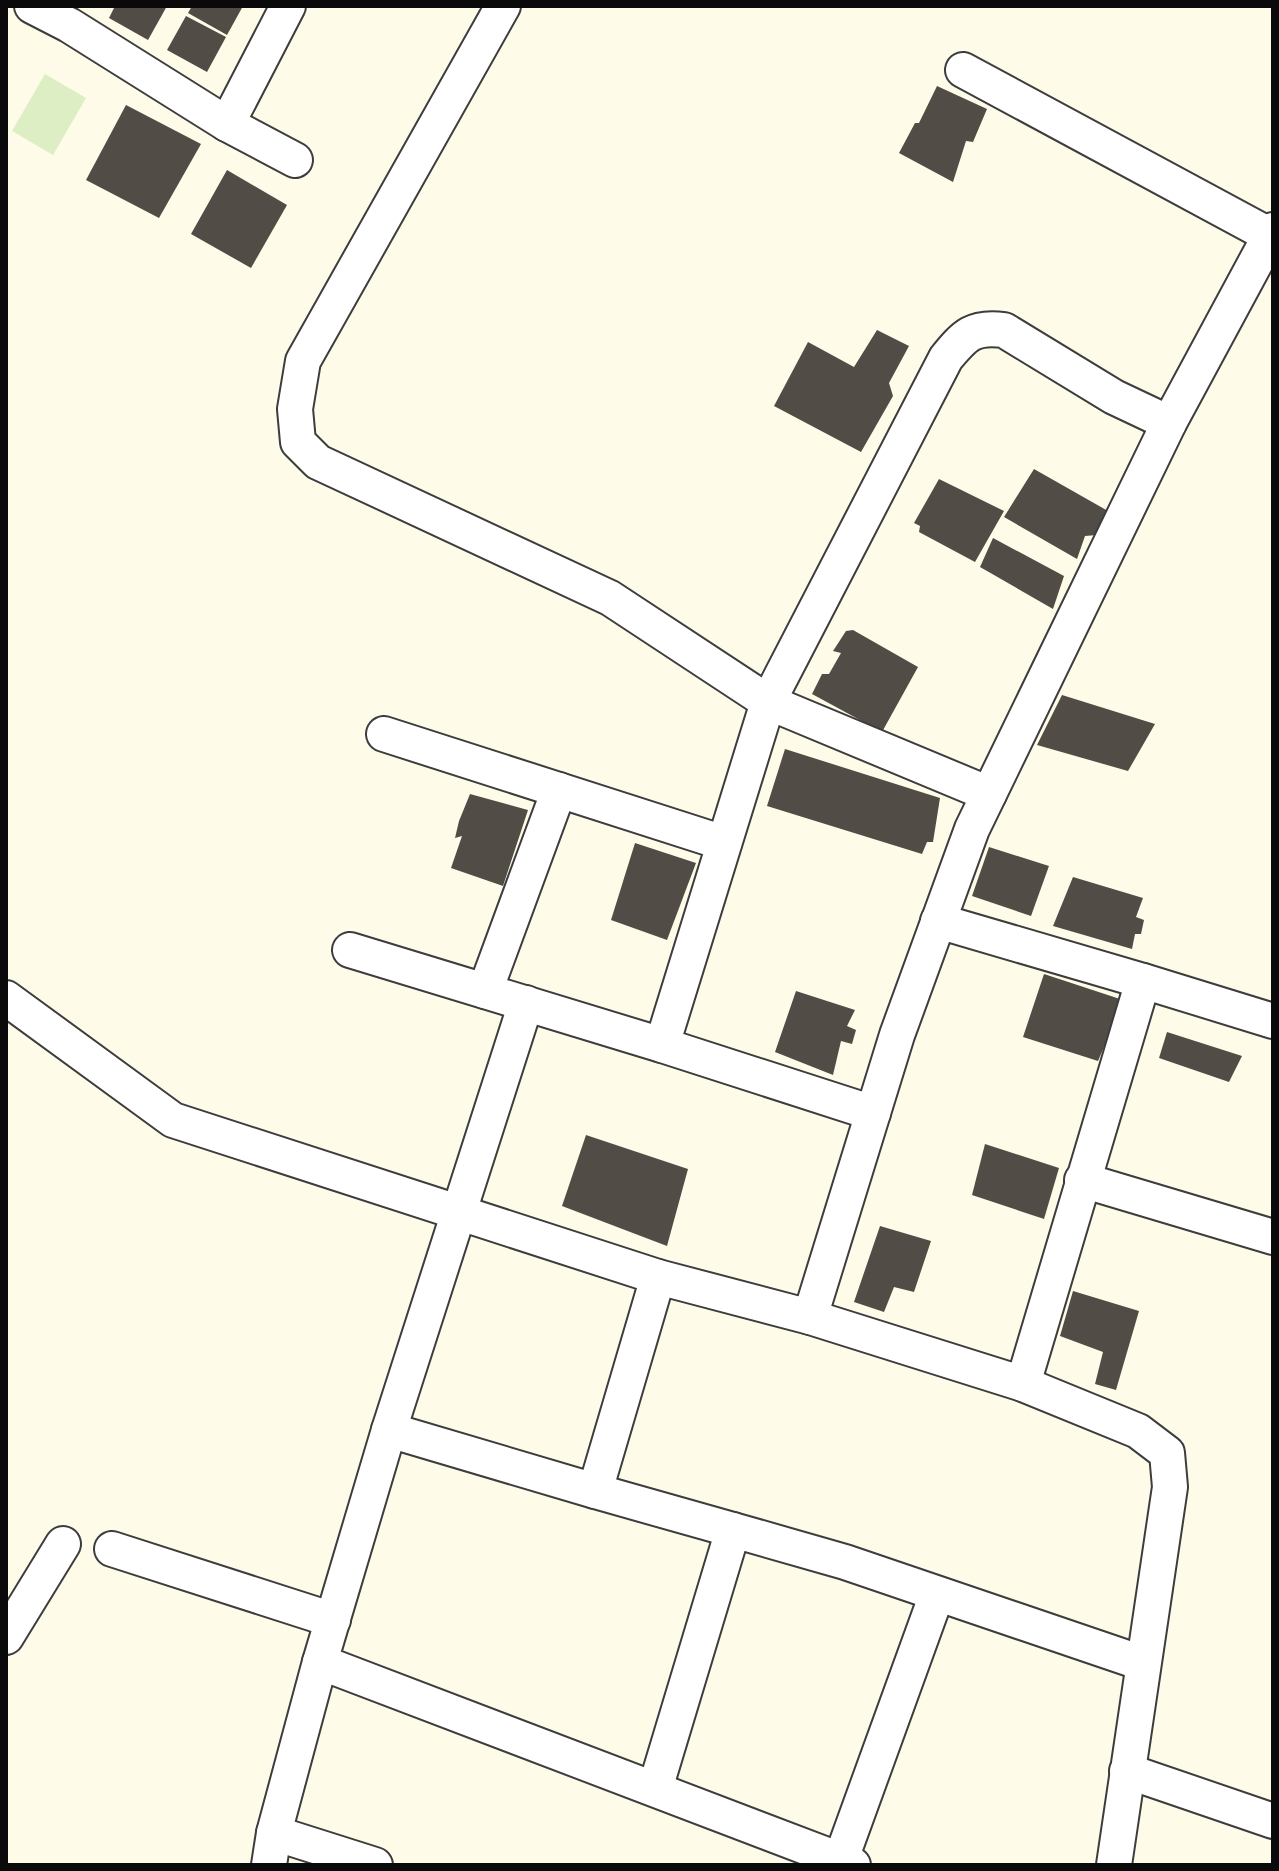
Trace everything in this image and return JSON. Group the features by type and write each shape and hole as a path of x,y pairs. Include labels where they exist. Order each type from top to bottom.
{"street":[{"path":"32,6 74,15 227,124 295,160"},
{"path":"227,124 288,6"},
{"path":"503,6 303,361 295,409 298,442 318,462 610,598 768,702 989,794"},
{"path":"810,1317 897,1035 972,829 1169,423 1272,235 963,70"},
{"path":"662,1045 768,702 946,358 963,338 984,327 1004,330 1114,397 1169,423"},
{"path":"384,734 724,843"},
{"path":"485,991 559,790"},
{"path":"938,921 1273,1021"},
{"path":"350,950 873,1113"},
{"path":"1023,1384 1143,981"},
{"path":"6,998 173,1120 658,1277 810,1317 1023,1384 1138,1431 1167,1453 1170,1487 1114,1865"},
{"path":"375,1865 271,1849 320,1662 389,1430 526,1003"},
{"path":"1082,1180 1273,1237"},
{"path":"595,1491 658,1277"},
{"path":"389,1430 733,1530 1142,1663"},
{"path":"655,1789 733,1530"},
{"path":"6,1637 63,1544"},
{"path":"112,1549 333,1620"},
{"path":"320,1662 847,1862 937,1594"},
{"path":"1127,1771 1273,1821"}],"green space":[{"path":"45,74 86,98 53,155 12,131"}],"building":[{"path":"115,6 167,6 148,40 109,18"},
{"path":"192,6 243,6 227,35 188,13"},
{"path":"186,16 226,37 207,72 167,50"},
{"path":"937,86 987,109 973,142 966,141 953,182 899,153 915,123 919,123"},
{"path":"126,105 201,144 159,218 86,180"},
{"path":"227,170 287,205 251,268 191,234"},
{"path":"877,330 909,346 889,383 893,396 861,452 774,406 808,342 854,367"},
{"path":"1034,469 1108,511 1097,535 1085,536 1077,559 1004,517"},
{"path":"939,479 1004,511 975,562 919,532 920,526 914,523"},
{"path":"993,538 1064,576 1053,609 980,567"},
{"path":"853,630 918,667 882,732 812,694 822,674 829,674 841,653 833,651 846,631"},
{"path":"1062,695 1155,724 1128,771 1037,745"},
{"path":"785,749 940,798 933,842 927,842 922,854 767,806"},
{"path":"470,794 528,810 503,886 451,868 462,836 455,838 459,821"},
{"path":"635,843 696,863 667,940 611,920"},
{"path":"989,847 1049,866 1031,916 972,896"},
{"path":"1073,877 1143,898 1136,917 1144,920 1141,934 1135,934 1132,949 1053,926"},
{"path":"1044,974 1123,1000 1108,1047 1104,1047 1098,1061 1023,1037"},
{"path":"796,991 855,1010 847,1026 856,1030 852,1044 841,1041 833,1075 775,1052"},
{"path":"1167,1032 1242,1056 1229,1082 1159,1058"},
{"path":"586,1135 688,1169 667,1246 562,1206"},
{"path":"985,1144 1059,1168 1044,1219 972,1195"},
{"path":"880,1226 931,1241 914,1292 894,1287 884,1312 854,1302"},
{"path":"1073,1291 1139,1311 1116,1390 1095,1384 1103,1352 1060,1336"}]}
